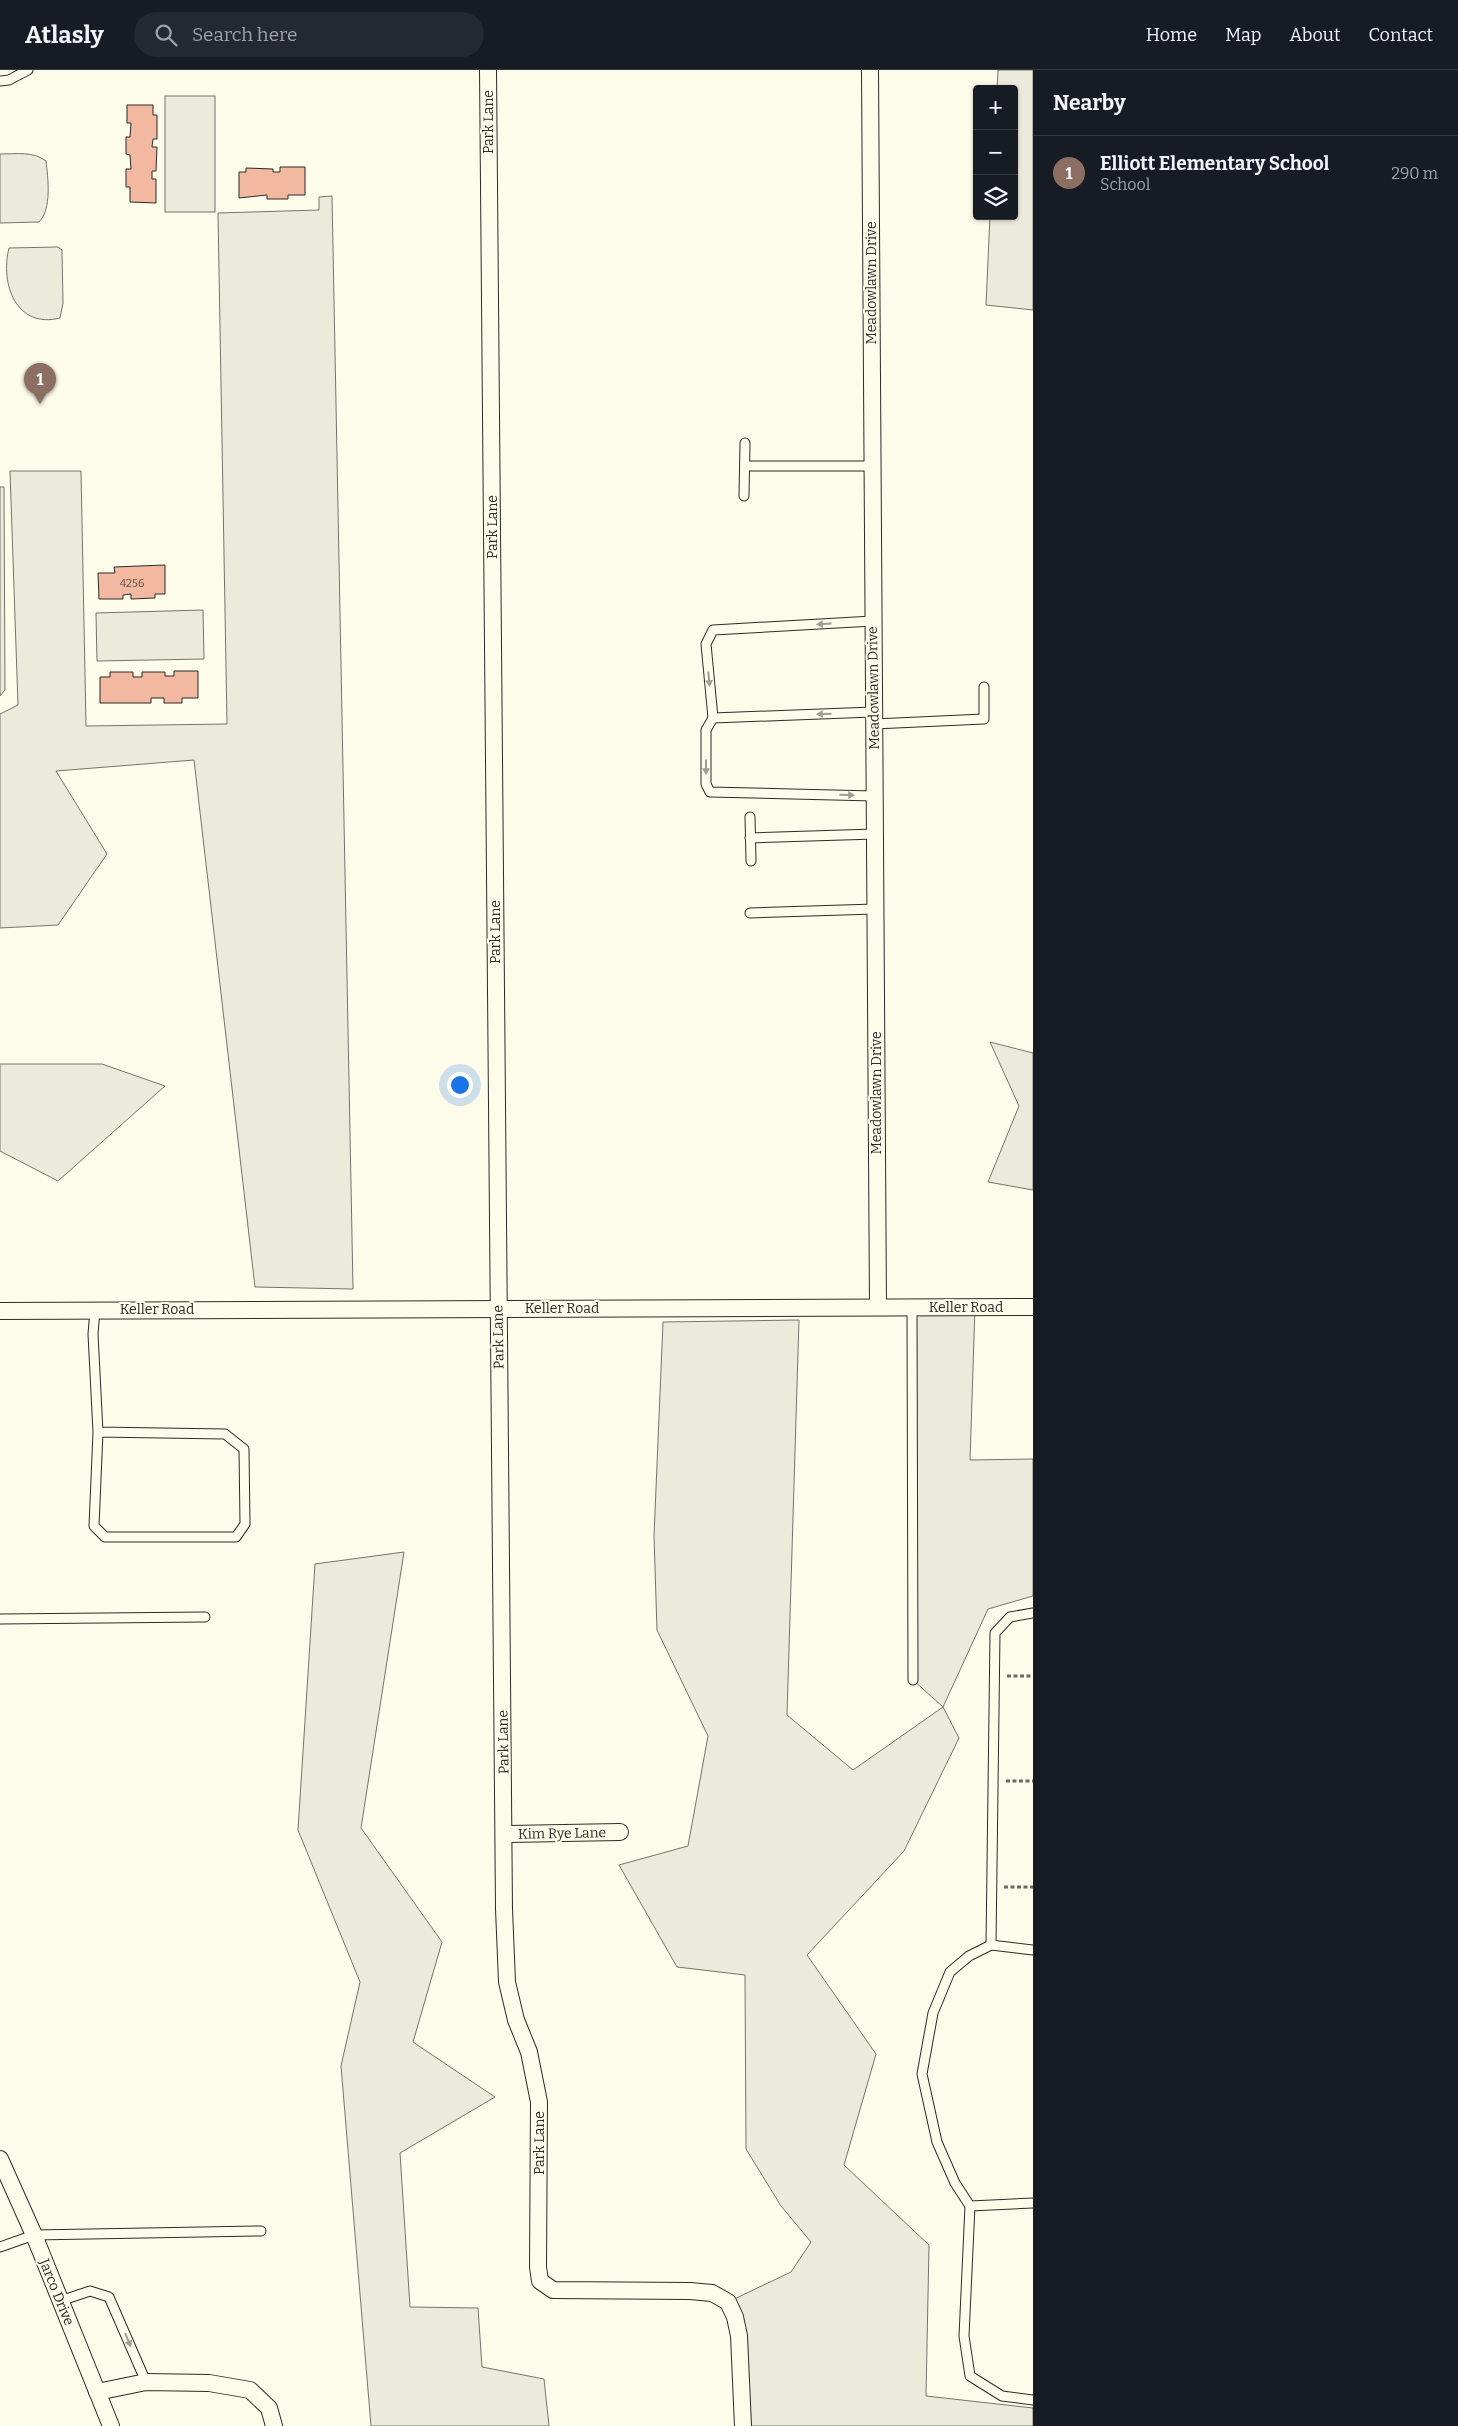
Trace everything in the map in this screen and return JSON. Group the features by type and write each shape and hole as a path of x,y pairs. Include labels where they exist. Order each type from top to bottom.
{"street":[{"name":"Park Lane","path":"488,70 498,1308 507,1982 516,2020 529,2052 539,2102 538,2267 540,2281 554,2290 690,2291 712,2293 728,2302 736,2317 739,2336 743,2426"},
{"name":"Meadowlawn Drive","path":"870,70 878,1307"},
{"name":"Keller Road","path":"0,1311 1033,1307"},
{"name":"Kim Rye Lane","path":"504,1834 620,1832"},
{"name":"Jarco Drive","path":"0,2161 34,2235 97,2392 106,2424"},
{"path":"97,2392 146,2382 209,2383 250,2390 269,2408 274,2426"}],"lane":[{"path":"0,81 9,80 28,70"},
{"path":"744,496 745,442"},
{"path":"744,466 872,466"},
{"path":"873,621 713,630 706,644 713,718 706,730 706,784 710,792 874,796"},
{"path":"713,718 984,719 984,687"},
{"path":"750,817 751,861"},
{"path":"750,838 875,834"},
{"path":"750,913 875,909"},
{"path":"912,1307 913,1680"},
{"path":"95,1310 93,1334 98,1432 94,1526 105,1537 236,1537 245,1524 244,1449 225,1434 98,1432"},
{"path":"991,1945 995,1633 1010,1617 1033,1613"},
{"path":"0,1620 205,1617"},
{"path":"1033,1950 991,1945 969,1956 950,1972 933,2013 922,2074 937,2142 955,2183 970,2206 964,2336 970,2376 1002,2396 1033,2400"},
{"path":"970,2206 1033,2203"},
{"path":"0,2247 34,2235 261,2231"},
{"path":"60,2301 90,2291 110,2298 146,2382"}],"path":[{"path":"994,1675 1033,1676"},
{"path":"993,1781 1033,1781"},
{"path":"992,1886 1033,1887"}],"shaded area":[{"path":"998,70 1033,70 1033,310 986,305 990,220 1018,220 1018,85 997,85"},
{"path":"165,96 215,96 215,212 165,212"},
{"path":"0,154 30,154 46,161 47,201 46,209 39,222 0,223"},
{"path":"332,196 353,1289 255,1287 194,760 56,771 107,854 58,925 0,928 0,714 18,705 10,471 81,471 86,726 227,724 218,213 319,210 319,197"},
{"path":"58,247 62,250 63,303 60,318 45,320 32,317 22,310 15,301 10,289 7,276 9,248"},
{"path":"0,487 4,487 5,690 0,696"},
{"path":"203,610 204,659 97,661 96,613"},
{"path":"990,1042 1033,1053 1033,1190 988,1182 1019,1106"},
{"path":"0,1064 102,1064 165,1086 58,1181 0,1151"},
{"path":"912,1307 975,1307 970,1460 1033,1459 1033,1596 988,1609 943,1707 913,1680"},
{"path":"799,1320 787,1715 853,1770 943,1707 959,1738 904,1851 807,1955 876,2054 844,2165 929,2245 926,2396 1033,2408 1033,2426 743,2426 728,2302 791,2272 811,2242 781,2206 746,2149 745,1975 677,1967 619,1865 688,1846 708,1736 657,1630 654,1536 663,1322"},
{"path":"404,1552 361,1828 442,1942 413,2042 495,2097 400,2153 410,2307 478,2308 482,2367 544,2379 549,2426 371,2426 341,2066 360,1982 298,1830 315,1564"}],"building":[{"path":"127,105 153,105 153,115 157,115 157,139 153,139 152,147 157,147 156,171 152,171 152,179 156,179 156,203 130,202 130,187 126,187 126,169 131,169 130,155 126,154 126,137 130,137 131,123 127,123"},
{"path":"280,167 305,167 305,195 288,195 288,199 267,199 267,195 239,198 239,172 246,172 246,168 273,169 273,172 280,172"},
{"path":"165,565 165,594 155,594 155,598 131,599 131,594 123,595 123,599 99,599 98,573 115,573 114,567"},
{"path":"174,671 198,671 198,698 182,698 182,703 164,703 164,698 151,698 151,703 100,703 100,677 110,677 110,672 133,672 133,677 142,677 142,672 165,672 165,676 174,676"}],"place":[{"name":"Elliott Elementary School","path":"40,404"}]}
